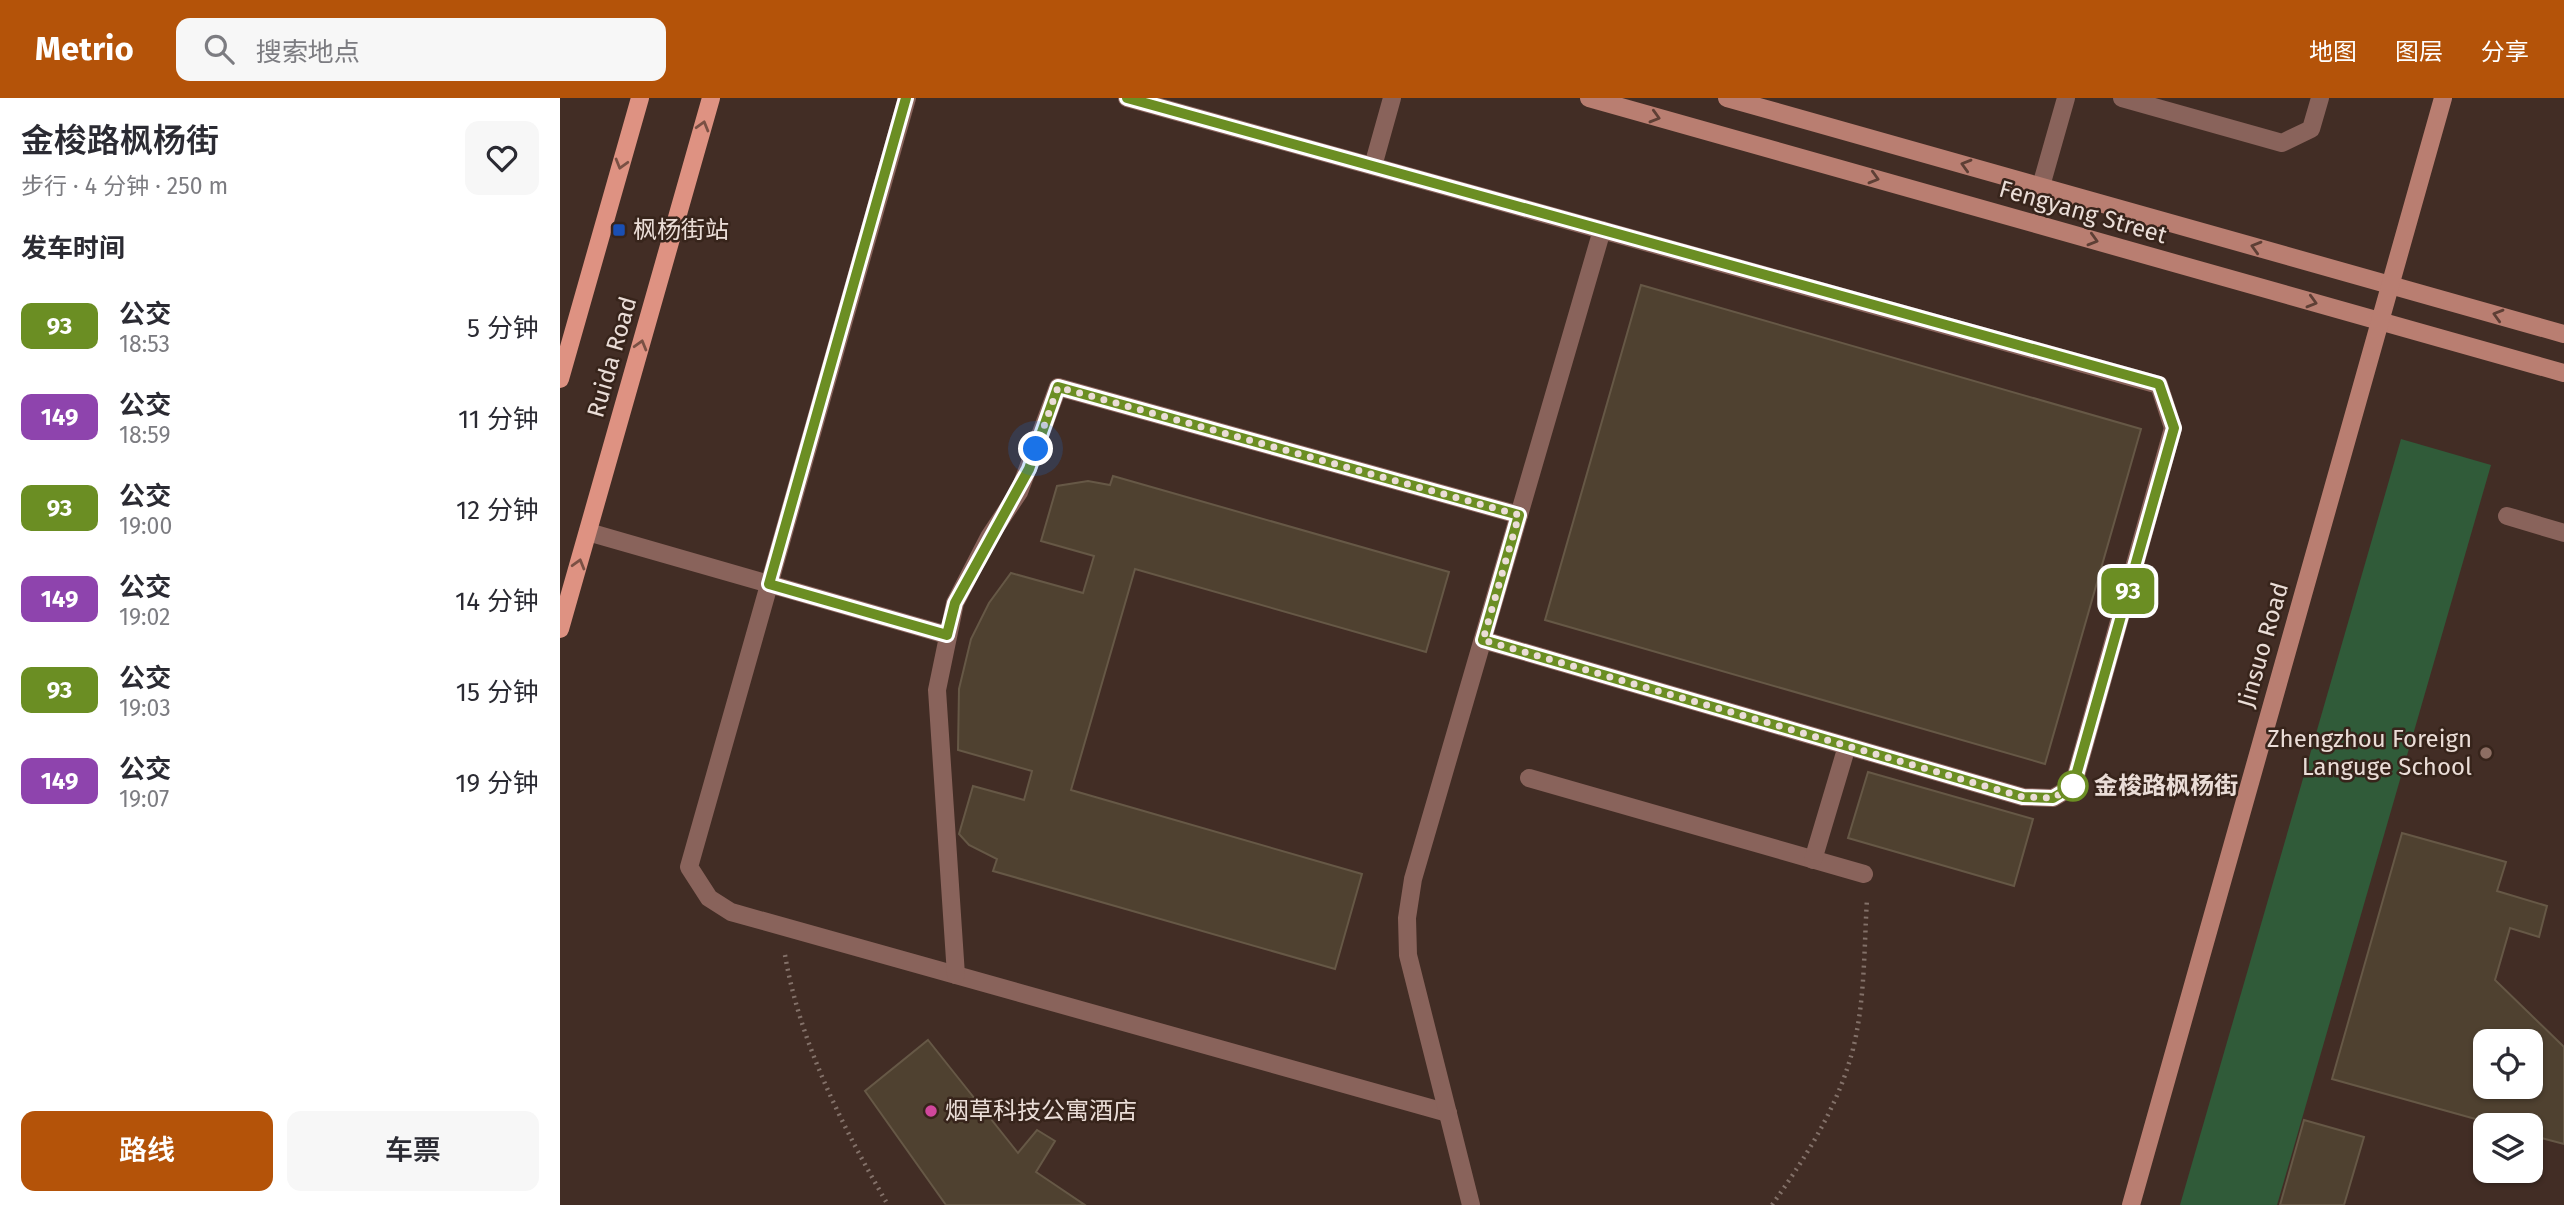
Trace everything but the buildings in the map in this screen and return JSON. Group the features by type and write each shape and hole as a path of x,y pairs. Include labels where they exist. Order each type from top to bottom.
{"main road":[{"name":"Ruida Road","path":"560,379 640,98"},
{"name":"Ruida Road","path":"560,629 711,98"}],"street":[{"name":"Fengyang Street","path":"1590,98 2564,373"},
{"name":"Fengyang Street","path":"1727,98 2564,334"},
{"name":"Jinsuo Road","path":"2131,1205 2443,98"}],"lane":[{"path":"906,98 689,867 709,898 731,912 1448,1113"},
{"path":"1127,98 2159,384 2174,428 2073,786 2053,798 2023,797 1483,640"},
{"path":"1373,166 1392,98"},
{"path":"2041,186 2066,98"},
{"path":"2122,98 2282,143 2311,130 2320,98"},
{"path":"1471,1205 1408,955 1407,918 1413,879 1602,230"},
{"path":"956,975 937,690 955,603 989,537 1024,481 1058,387 1519,515"},
{"path":"2507,516 2564,533"},
{"path":"587,532 947,635"},
{"path":"1813,860 1847,746"},
{"path":"1529,778 1864,874"}],"path":[{"path":"1772,1205 1804,1160 1836,1100 1853,1048 1863,975 1867,895 1864,874"},
{"path":"782,926 785,958 811,1047 849,1136 888,1205"}],"green space":[{"path":"2401,439 2491,465 2277,1205 2180,1205"}],"bus line":[{"name":"93","path":"906,98 769,584 947,635 955,603 989,537 1018,492 1029,469 1058,387 1519,515 1483,640 2023,797 2053,798 2073,786 2174,428 2159,384 1127,98"}],"place":[{"name":"枫杨街站","path":"619,230"},
{"name":"Zhengzhou Foreign Languge School","path":"2486,753"},
{"name":"金梭路枫杨街","path":"2073,786"},
{"name":"烟草科技公寓酒店","path":"931,1111"}],"route":[{"path":"1036,449 1058,387 1519,515 1483,640 2023,797 2053,798 2073,786"}]}
